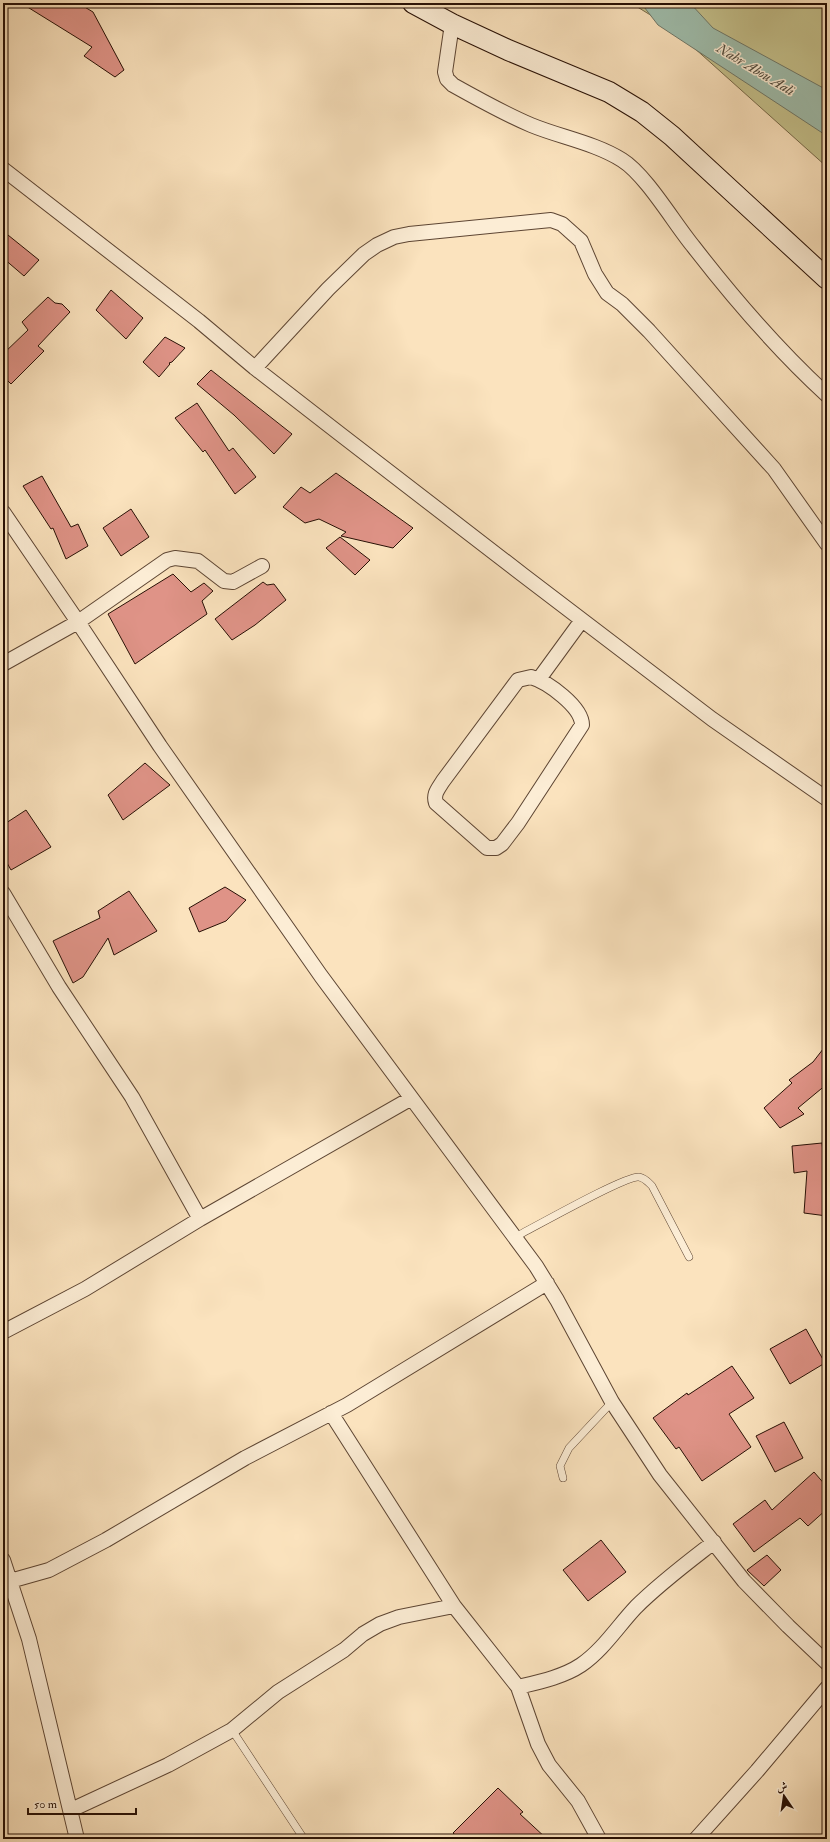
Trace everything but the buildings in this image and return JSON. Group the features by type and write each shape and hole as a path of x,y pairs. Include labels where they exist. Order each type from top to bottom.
{"street":[{"path":"412,3 452,24 508,50 609,92 642,112 672,136 827,279"},
{"path":"452,24 445,72 447,79 453,85 531,124 585,144 622,160 641,177 736,300 808,377 827,395"},
{"path":"3,168 199,320 255,368 582,620 712,719 827,799"},
{"path":"255,368 328,289 364,254 377,245 394,237 409,234 551,220 562,224 581,241 595,274 607,293 622,304 648,331 774,469 827,544"},
{"path":"3,512 160,746 321,976 410,1099 515,1237 547,1283 612,1402 660,1476 744,1581 827,1663"},
{"path":"3,664 78,622 167,560 175,558 198,561 224,581 233,582 262,566"},
{"path":"539,679 582,620"},
{"path":"531,677 539,679 574,706 580,716 582,725 518,823 502,844 496,848 487,848 436,803 434,798 436,791 518,680 531,677"},
{"path":"3,893 59,987 132,1097 200,1219"},
{"path":"3,1332 85,1289 200,1219 410,1099"},
{"path":"7,1582 49,1570 94,1547 245,1458 331,1413 547,1283"},
{"path":"331,1413 454,1606 518,1687 538,1744 549,1765 578,1801 599,1839"},
{"path":"518,1687 568,1672 582,1664 663,1582 714,1542"},
{"path":"3,1560 7,1582 29,1639 77,1839"},
{"path":"71,1810 168,1765 232,1730 284,1688 344,1650 363,1634 380,1624 399,1617 454,1606"},
{"path":"696,1839 757,1771 827,1688"}],"lane":[{"path":"515,1237 613,1186 638,1177 645,1179 652,1186 689,1257"},
{"path":"563,1478 560,1466 569,1448 612,1402"},
{"path":"232,1730 304,1839"}],"shaded area":[{"path":"631,3 827,3 827,167 673,29"}],"water":[{"name":"Nahr Abou Aali","path":"641,3 690,3 713,28 827,90 827,136 658,25"}]}
